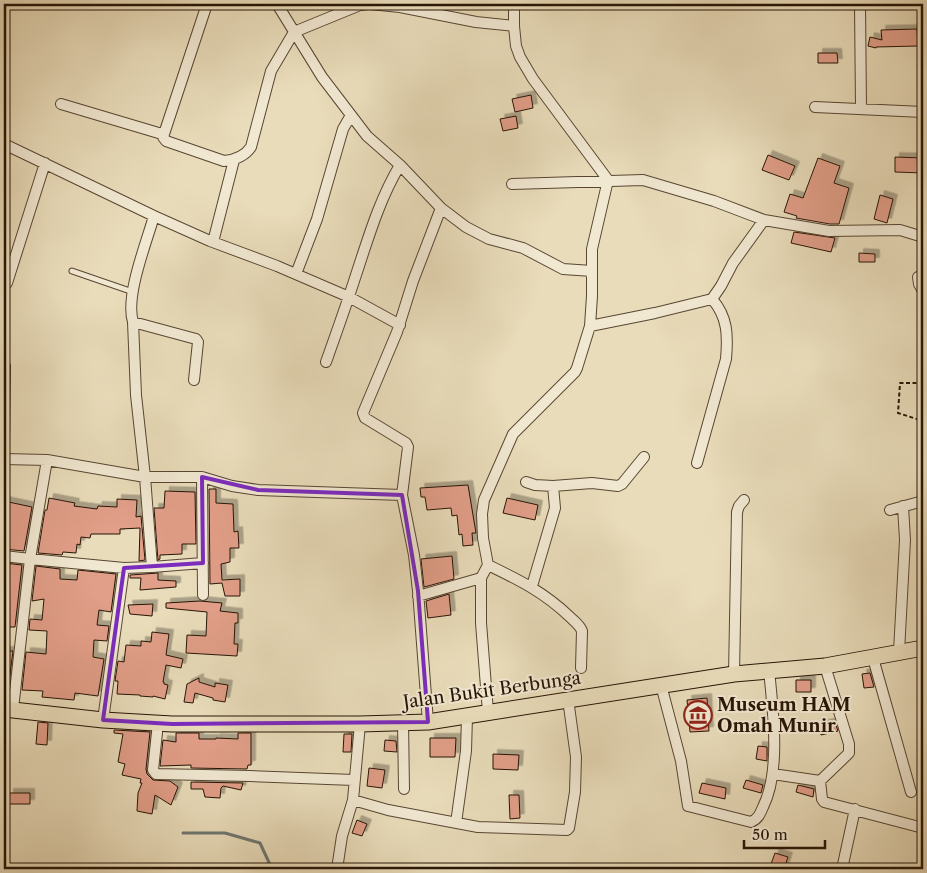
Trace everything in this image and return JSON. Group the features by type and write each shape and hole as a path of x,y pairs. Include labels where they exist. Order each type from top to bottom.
{"main road":[{"name":"Jalan Bukit Berbunga","path":"8,709 103,720 158,723 360,724 428,722 734,674 825,666 923,648"}],"street":[{"path":"207,4 162,134 166,142 224,161 234,160 251,147 271,71 294,32 360,5 369,4 400,7 476,22 514,26"},
{"path":"277,4 322,76 367,136 400,165 441,208 466,227 489,239 523,248 563,269 592,271"},
{"path":"514,4 516,46 524,65 532,79 608,180"},
{"path":"860,4 861,108"},
{"path":"61,104 162,134"},
{"path":"815,107 923,112"},
{"path":"296,274 317,219 343,129 351,115"},
{"path":"4,144 154,216 213,242 296,274 349,298 400,325"},
{"path":"213,242 234,160"},
{"path":"7,283 45,163"},
{"path":"326,362 372,225 391,180 400,165"},
{"path":"488,712 481,623 481,578 488,565 483,538 482,514 484,500 513,434 575,372 590,326 593,243 608,180"},
{"path":"512,184 643,180 714,201 764,220 828,231 900,230 923,237"},
{"path":"428,722 414,556 402,495 408,453 407,444 365,418 363,413 400,325 441,208"},
{"path":"152,567 136,395 133,322 131,314 132,292 154,216"},
{"path":"590,326 712,299 733,263 764,220"},
{"path":"918,276 919,284 923,291"},
{"path":"697,463 726,359 728,342 727,326 721,310 712,299"},
{"path":"133,322 196,339 198,342 194,380"},
{"path":"4,365 6,366 4,441"},
{"path":"526,482 535,485 553,486 592,483 618,486 622,484 644,457"},
{"path":"4,459 47,460 145,477 202,477 232,486 258,490 402,495"},
{"path":"8,709 47,460"},
{"path":"202,477 204,595"},
{"path":"532,586 554,515 553,486"},
{"path":"734,674 737,512 744,500"},
{"path":"890,510 923,501"},
{"path":"900,652 905,540 903,506"},
{"path":"4,556 124,568 203,563"},
{"path":"488,565 532,586 560,608 582,629 581,668"},
{"path":"103,720 124,568"},
{"path":"418,596 481,578"},
{"path":"873,658 911,792"},
{"path":"820,781 849,753 849,744 825,666"},
{"path":"661,685 681,761 690,807 754,821 758,818 768,797 773,774 773,714 769,670"},
{"path":"353,800 388,810 478,827 568,829 574,792 576,757 568,699"},
{"path":"456,823 466,751 467,716"},
{"path":"403,722 404,789"},
{"path":"158,723 153,770 156,774 354,780"},
{"path":"337,869 342,836 353,800 360,724"},
{"path":"773,774 820,781"},
{"path":"820,781 822,800 824,802 923,828"},
{"path":"842,869 855,809"}],"lane":[{"path":"72,271 132,292"}],"path":[{"path":"923,383 900,383 898,413 923,420"}],"highlighted area":[{"path":"202,477 258,490 402,495 418,591 428,722 172,724 103,720 124,568 203,563"}],"building":[{"path":"917,29 918,46 876,48 868,46 870,37 882,40 881,30"},
{"path":"818,53 837,53 838,63 818,63"},
{"path":"531,95 533,108 515,112 512,99"},
{"path":"516,116 518,128 503,131 500,119"},
{"path":"768,155 795,166 789,180 762,170"},
{"path":"895,157 923,158 923,173 895,172"},
{"path":"818,158 840,166 834,183 849,188 839,224 796,218 797,216 784,212 790,194 803,198"},
{"path":"880,195 893,199 887,223 874,219"},
{"path":"794,232 835,238 831,252 791,243"},
{"path":"859,253 875,254 875,262 859,262"},
{"path":"468,485 476,533 472,533 473,545 463,546 462,534 459,535 457,515 452,516 451,508 427,510 425,497 421,497 420,488"},
{"path":"209,489 216,489 216,503 233,504 234,532 238,531 239,548 230,548 230,562 221,564 222,580 240,579 240,596 225,596 222,583 210,584"},
{"path":"165,491 195,492 196,544 182,544 182,554 160,555 158,560 154,508 164,508"},
{"path":"49,498 75,503 74,506 97,509 98,506 117,507 117,499 137,500 136,517 141,516 145,560 139,561 140,528 120,529 120,534 91,534 90,538 81,537 80,545 77,544 76,553 63,552 62,555 38,553 45,510 47,510"},
{"path":"507,498 538,505 535,520 503,513"},
{"path":"4,501 32,507 24,551 4,549"},
{"path":"452,556 454,579 424,587 421,559"},
{"path":"4,563 22,565 15,627 4,627"},
{"path":"36,566 60,569 60,579 77,580 78,570 116,574 111,612 99,610 97,625 109,626 107,641 94,640 93,657 104,659 98,696 75,693 74,700 42,697 43,691 22,690 26,652 46,654 47,631 29,630 30,619 42,620 44,599 32,601"},
{"path":"158,573 158,580 176,581 176,587 140,590 141,578 130,578 130,575"},
{"path":"449,594 451,615 428,618 426,601"},
{"path":"200,601 222,603 220,611 238,613 238,623 235,623 234,644 238,644 237,656 186,653 187,635 206,636 207,612 166,608 166,603"},
{"path":"153,604 152,616 130,614 128,605"},
{"path":"152,632 169,634 166,655 183,659 181,668 166,665 163,682 168,685 165,699 153,696 117,694 118,681 115,681 118,661 124,662 126,645 141,646 141,641 151,642"},
{"path":"4,651 13,651 8,689 4,688"},
{"path":"870,673 874,687 864,688 862,674"},
{"path":"199,678 199,682 215,687 215,683 228,685 225,702 213,700 213,698 195,693 193,703 184,702 187,684"},
{"path":"796,680 811,680 811,692 796,692"},
{"name":"Museum HAM Omah Munir","path":"707,698 709,731 690,732 687,700"},
{"path":"38,722 48,723 47,745 36,744"},
{"path":"835,722 838,731 821,735 820,725"},
{"path":"114,730 150,732 147,774 153,780 170,781 178,787 171,805 155,795 152,814 137,811 141,779 122,775 125,764 118,762 123,734 114,733"},
{"path":"176,733 199,733 199,739 238,739 238,733 251,733 251,765 248,765 247,769 191,768 191,765 160,766 163,740 176,742"},
{"path":"344,734 352,734 351,752 343,752"},
{"path":"430,738 456,738 455,757 430,757"},
{"path":"385,740 396,741 397,752 384,751"},
{"path":"758,746 767,747 767,761 756,759"},
{"path":"493,754 519,755 518,770 493,769"},
{"path":"369,768 385,770 382,788 367,786"},
{"path":"746,780 763,785 761,793 743,788"},
{"path":"191,782 243,783 241,790 223,786 220,798 205,797 203,789 191,789"},
{"path":"702,783 726,788 725,799 699,793"},
{"path":"798,785 814,789 813,797 796,792"},
{"path":"9,793 30,793 30,804 9,804"},
{"path":"509,795 519,795 520,818 510,819"},
{"path":"357,820 367,824 362,836 352,833"},
{"path":"775,853 788,857 784,869 771,864"}],"waterway":[{"path":"183,833 225,833 260,843 272,869"}],"place":[{"name":"Museum HAM Omah Munir","path":"698,715"}]}
